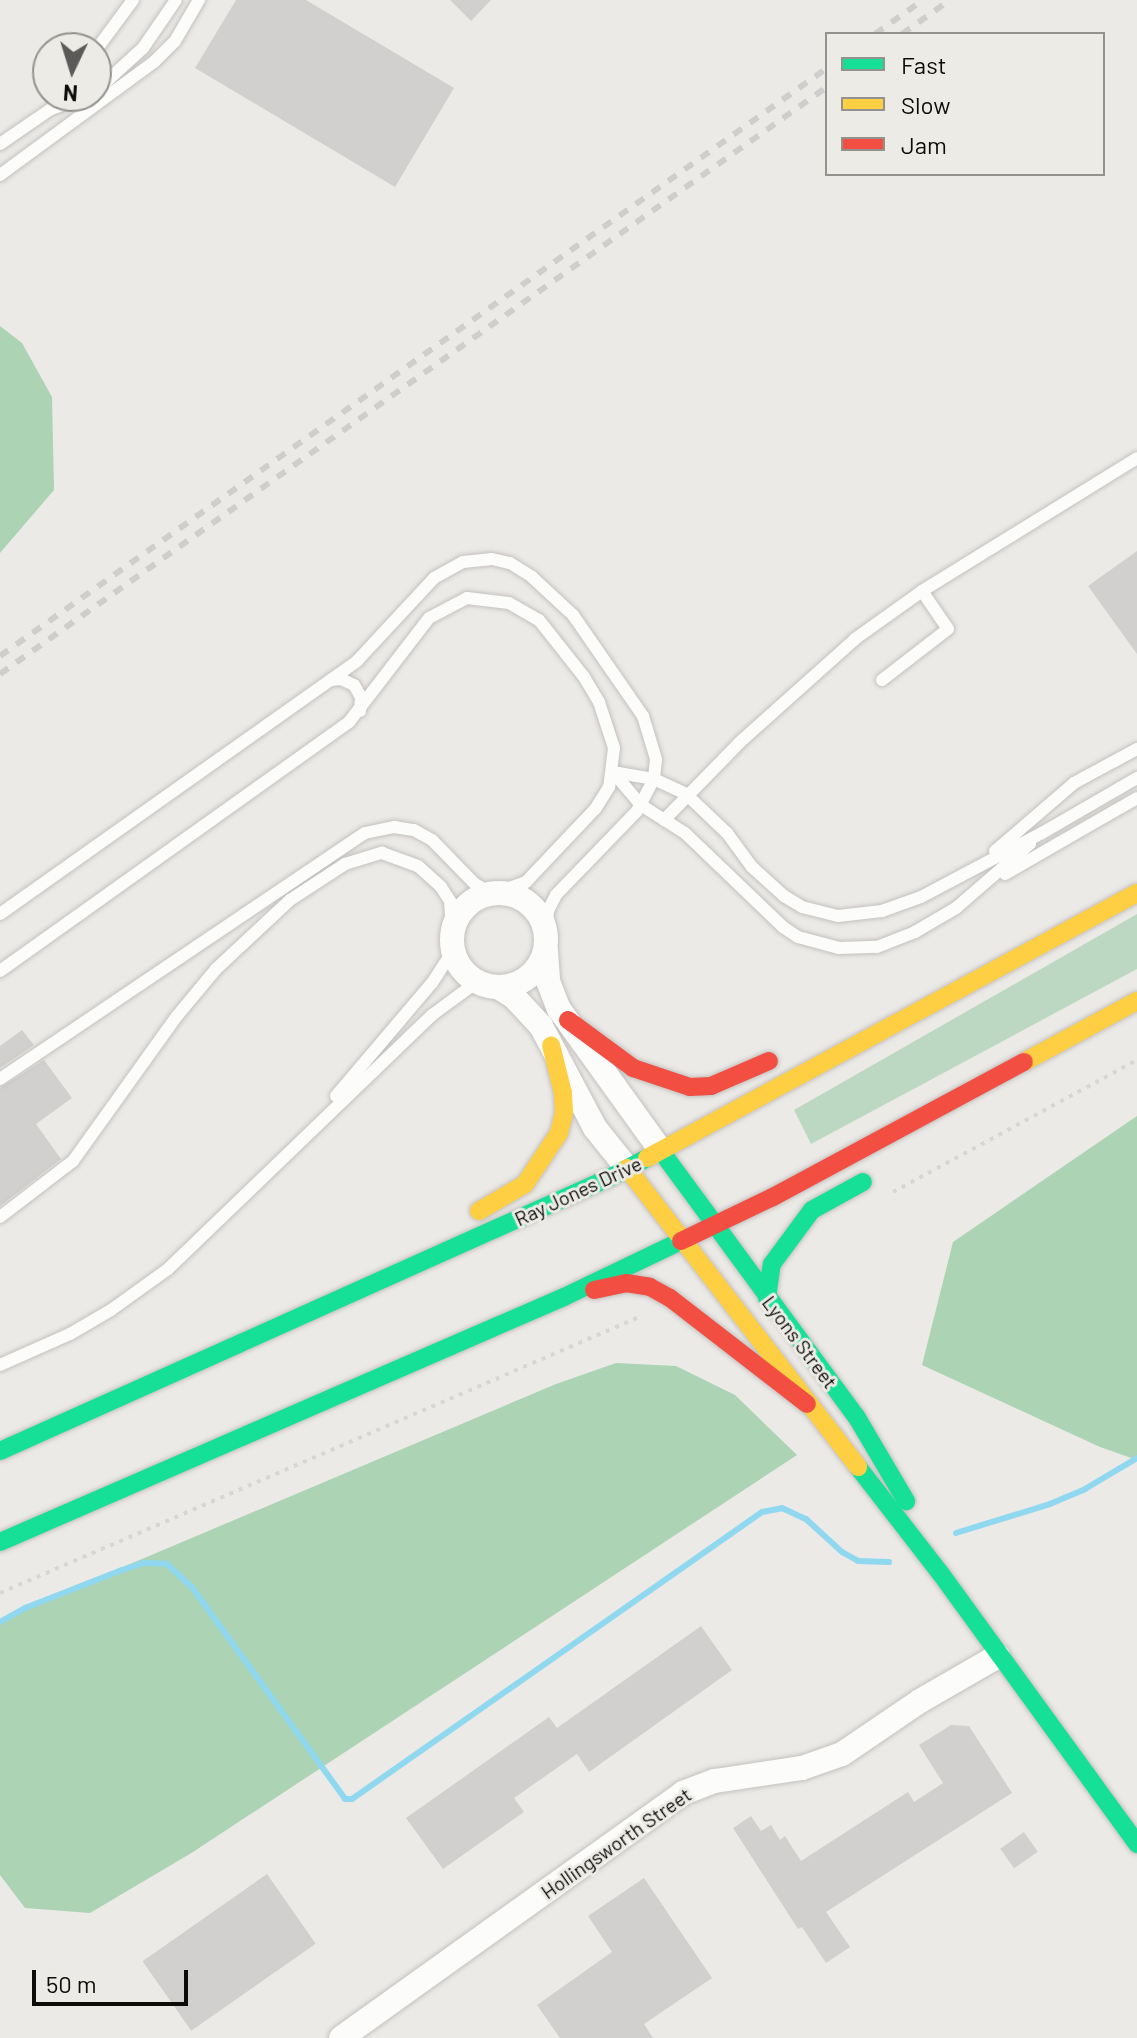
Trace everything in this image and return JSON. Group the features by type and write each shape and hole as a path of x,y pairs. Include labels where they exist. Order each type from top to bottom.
{"main road":[{"path":"1029,929 1134,895"},
{"name":"Ray Jones Drive","path":"0,1451 627,1168 1134,895"},
{"path":"0,1542 564,1297 684,1240 773,1197 1137,1001"},
{"path":"1074,1056 1137,1013"},
{"path":"568,1020 633,1068 690,1087 711,1086 789,1051"},
{"path":"462,1219 503,1200 525,1184 544,1160 559,1133 564,1113 563,1093 551,1045"},
{"name":"Lyons Street","path":"661,1151 856,1416 916,1518 1032,1683 1063,1740"},
{"name":"Lyons Street","path":"627,1168 941,1574 1137,1844"},
{"path":"767,1298 772,1264 812,1210 879,1174"},
{"path":"230,1349 296,1298 338,1279"},
{"path":"564,1297 626,1283 650,1287 670,1298 807,1404"}],"street":[{"path":"494,893 523,899 535,909 546,941 535,970 525,979 493,986 462,969 452,934 466,905 494,893"},
{"name":"Lyons Street","path":"546,941 548,981 568,1020 661,1151"},
{"name":"Lyons Street","path":"493,986 514,997 541,1026 595,1128 627,1168"},
{"name":"Hollingsworth Street","path":"341,2038 683,1793 715,1781 802,1768 842,1754 920,1701 998,1656"}],"lane":[{"path":"109,32 133,0"},
{"path":"112,76 143,48 176,0"},
{"path":"0,175 155,61 175,41 199,0"},
{"path":"0,144 46,112"},
{"path":"664,820 804,682 855,639 922,591 1137,458"},
{"path":"0,914 362,656 424,587 449,568 478,559 510,563 542,585 573,615 643,716 656,759 654,779"},
{"path":"882,680 948,629 922,591"},
{"path":"0,971 356,717 429,618 467,598 494,599 527,610 539,620 584,677 610,730 613,772 595,809 526,882 494,893 475,884 432,840 414,830 394,827 365,833 0,1079"},
{"path":"327,682 348,680 359,690 362,704 356,717"},
{"path":"984,861 1056,796 1137,749"},
{"path":"613,772 654,779 689,797 727,833 769,884 802,907 819,914 838,916 882,911 921,897 1135,779"},
{"path":"613,772 641,805 685,833 783,927 820,945 859,949 896,942 956,908 1042,833"},
{"name":"Lyons Street","path":"546,941 548,911 556,895 641,805 654,779"},
{"path":"981,889 1137,798"},
{"path":"0,1217 73,1161 177,1016 216,969 290,900 345,864 382,853 418,866 441,887 450,901 452,934 448,958 432,983 295,1144"},
{"path":"0,1365 70,1334 141,1290 195,1246 295,1144 443,1006 470,987 493,986"}],"path":[{"path":"879,1199 1137,1060"},
{"path":"0,1593 631,1319 661,1313 670,1298"}],"green space":[{"path":"0,326 22,343 52,397 54,490 0,553"},
{"path":"1137,914 1137,969 811,1144 794,1110"},
{"path":"1137,1116 1137,1460 1100,1447 922,1365 953,1242"},
{"path":"616,1363 676,1366 735,1395 797,1455 193,1852 90,1913 25,1908 0,1875 0,1619 556,1384"}],"building":[{"path":"236,0 306,0 454,88 395,187 195,68"},
{"path":"450,0 491,0 471,21"},
{"path":"1137,551 1137,654 1088,586"},
{"path":"22,1030 34,1045 0,1068 0,1046"},
{"path":"44,1060 72,1098 36,1124 61,1159 0,1206 0,1088"},
{"path":"701,1626 732,1670 589,1772 577,1754 514,1798 524,1812 443,1869 406,1818 549,1717 557,1728"},
{"path":"951,1725 969,1726 1012,1793 826,1912 850,1947 826,1963 802,1927 798,1929 733,1828 751,1816 761,1831 771,1825 780,1840 785,1836 801,1861 908,1792 914,1802 943,1783 919,1745"},
{"path":"1024,1832 1038,1852 1014,1868 1000,1849"},
{"path":"267,1874 316,1944 191,2031 142,1961"},
{"path":"644,1878 712,1978 644,2024 653,2038 560,2038 537,2005 612,1952 588,1916"}],"waterway":[{"path":"956,1533 1050,1504 1085,1489 1137,1458"},
{"path":"0,1622 25,1608 122,1570 144,1563 167,1564 191,1586 345,1799 352,1799 762,1512 782,1508 806,1519 842,1552 858,1561 889,1562"}],"railway":[{"path":"878,32 923,0"},
{"path":"905,32 950,0"},
{"path":"0,656 825,69"},
{"path":"0,674 825,88"}],"traffic: fast":[{"path":"661,1151 856,1416 906,1501"},
{"path":"0,1451 609,1178 647,1158"},
{"path":"767,1298 772,1264 812,1210 863,1182"},
{"path":"0,1542 564,1297 681,1241"},
{"path":"858,1467 941,1574 1137,1844"}],"traffic: slow":[{"path":"647,1158 1137,893"},
{"path":"1024,1062 1137,1001"},
{"path":"479,1211 525,1184 559,1133 564,1113 563,1093 551,1045"},
{"path":"627,1168 858,1467"}],"traffic: jam":[{"path":"568,1020 633,1068 690,1087 711,1086 769,1061"},
{"path":"681,1241 773,1197 1024,1062"},
{"path":"594,1290 626,1283 650,1287 670,1298 807,1404"}]}
